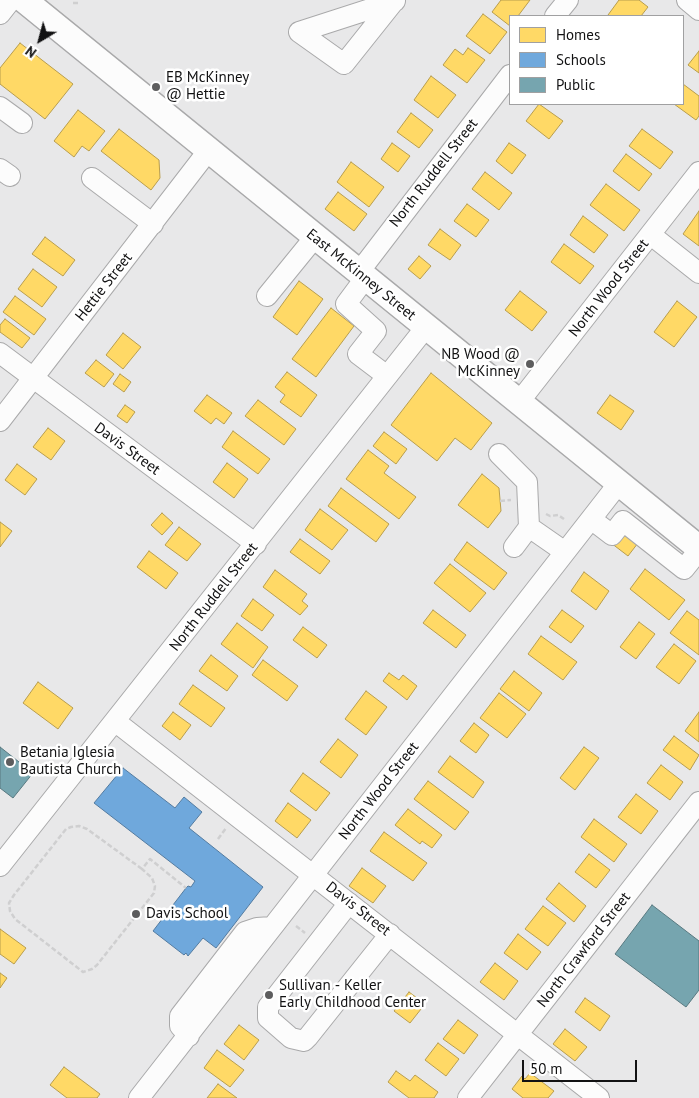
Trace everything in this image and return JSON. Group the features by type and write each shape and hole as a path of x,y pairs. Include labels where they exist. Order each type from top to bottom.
{"main road":[{"name":"East McKinney Street","path":"37,4 208,151 699,549"}],"street":[{"path":"0,14 11,0"},
{"path":"556,15 568,0"},
{"path":"687,0 699,10"},
{"name":"North Ruddell Street","path":"387,376 358,354 376,331 346,304 362,274 509,76"},
{"path":"0,107 22,123"},
{"name":"Hettie Street","path":"0,421 208,151"},
{"name":"North Wood Street","path":"519,402 699,172"},
{"path":"92,178 153,224"},
{"path":"651,235 699,273"},
{"path":"267,296 315,237"},
{"name":"North Ruddell Street","path":"0,866 116,722 426,327"},
{"name":"Davis Street","path":"0,353 32,379 256,544"},
{"path":"499,454 527,482 528,527 514,547"},
{"name":"North Wood Street","path":"139,1098 619,483"},
{"path":"630,527 646,506"},
{"path":"591,518 612,535 622,521 684,569 699,549"},
{"path":"528,527 565,552"},
{"name":"Davis Street","path":"116,722 599,1098"},
{"name":"North Crawford Street","path":"468,1098 699,802"},
{"path":"349,903 268,1008 268,1018 279,1030 291,1038 304,1041 390,934"}],"path":[{"path":"73,3 79,3"},
{"path":"542,512 550,516 558,515 564,520"},
{"path":"71,826 87,829 142,869 152,878 155,886 154,893 92,969 83,972 15,919 10,911 9,902 14,895 66,828 71,826"},
{"path":"142,869 150,858 186,888"},
{"path":"294,925 302,931"}],"building: Homes":[{"path":"501,0 530,0 519,15 509,15 509,25 492,12"},
{"path":"619,0 639,0 648,7 642,15 608,15"},
{"path":"483,14 507,32 490,54 466,36"},
{"path":"20,43 73,84 45,119 0,84 0,68"},
{"path":"468,48 485,60 467,83 443,65 455,49 463,55"},
{"path":"699,51 699,73 688,65"},
{"path":"431,76 456,95 438,118 414,100"},
{"path":"684,85 699,96 699,116 696,120 675,105 684,105"},
{"path":"538,105 540,105 563,121 549,139 526,121"},
{"path":"78,110 105,131 89,151 82,146 74,157 54,141"},
{"path":"411,113 433,130 419,148 397,132"},
{"path":"119,129 159,160 160,178 151,190 101,151"},
{"path":"642,129 673,152 660,169 629,146"},
{"path":"392,143 410,156 398,172 381,159"},
{"path":"509,143 526,155 512,174 496,161"},
{"path":"626,154 652,174 639,191 613,171"},
{"path":"351,162 384,187 369,207 337,182"},
{"path":"485,172 512,193 499,210 472,189"},
{"path":"606,184 640,210 624,231 590,205"},
{"path":"338,192 367,214 354,231 325,209"},
{"path":"467,204 489,220 476,237 454,221"},
{"path":"699,211 699,246 683,234"},
{"path":"583,216 608,235 594,253 570,235"},
{"path":"440,229 461,245 450,260 428,245"},
{"path":"45,237 75,260 63,276 32,254"},
{"path":"564,244 594,266 580,284 551,262"},
{"path":"419,256 431,266 420,279 408,269"},
{"path":"33,269 57,287 42,307 18,289"},
{"path":"299,281 323,299 297,335 273,317"},
{"path":"520,291 547,312 532,331 505,310"},
{"path":"15,296 46,319 34,335 3,312"},
{"path":"677,301 697,317 674,347 654,332"},
{"path":"331,308 354,326 316,377 292,359"},
{"path":"5,319 30,338 22,348 0,332 0,325"},
{"path":"123,333 141,347 123,369 106,355"},
{"path":"96,360 114,374 104,387 85,373"},
{"path":"287,372 317,395 301,417 280,402 285,395 275,387"},
{"path":"431,373 492,423 471,450 455,438 437,461 391,425"},
{"path":"120,374 131,382 124,392 113,384"},
{"path":"207,395 232,413 224,424 216,418 211,424 194,411"},
{"path":"610,395 634,411 621,430 597,413"},
{"path":"258,400 296,429 284,445 245,416"},
{"path":"125,405 135,412 127,423 117,416"},
{"path":"48,428 65,441 51,460 33,447"},
{"path":"233,431 270,459 258,474 222,447"},
{"path":"384,432 407,449 396,464 373,446"},
{"path":"368,450 389,466 384,473 416,497 399,519 346,479"},
{"path":"227,463 248,479 234,498 213,482"},
{"path":"17,464 37,479 25,495 5,480"},
{"path":"482,474 499,488 501,511 488,528 458,505"},
{"path":"341,488 389,524 376,542 328,506"},
{"path":"320,509 348,530 332,550 305,530"},
{"path":"162,513 173,523 162,535 151,525"},
{"path":"0,522 12,531 0,547"},
{"path":"179,527 201,544 187,561 165,545"},
{"path":"621,530 638,543 628,556 611,543"},
{"path":"300,539 330,561 320,574 290,552"},
{"path":"467,542 507,573 494,590 454,560"},
{"path":"149,551 178,573 166,589 137,567"},
{"path":"450,564 486,593 470,612 434,583"},
{"path":"645,569 685,600 669,620 630,589"},
{"path":"275,570 307,594 302,601 308,606 300,615 263,587"},
{"path":"584,572 609,591 596,610 571,591"},
{"path":"253,599 274,615 262,631 241,616"},
{"path":"433,610 466,635 456,648 423,623"},
{"path":"562,610 584,626 571,643 549,627"},
{"path":"687,611 699,620 699,655 670,633"},
{"path":"639,622 655,634 636,659 620,647"},
{"path":"237,623 268,647 253,668 221,644"},
{"path":"303,627 327,645 317,658 293,640"},
{"path":"541,636 577,662 563,680 528,654"},
{"path":"674,644 696,661 679,684 656,667"},
{"path":"211,655 238,676 227,691 199,671"},
{"path":"263,660 298,686 287,701 252,675"},
{"path":"514,671 542,693 529,711 500,689"},
{"path":"389,673 399,680 403,675 417,686 407,700 383,681"},
{"path":"38,682 73,708 58,729 23,703"},
{"path":"193,685 225,708 211,727 179,704"},
{"path":"366,691 387,707 366,735 345,719"},
{"path":"499,693 526,714 507,738 480,718"},
{"path":"173,712 191,725 180,740 162,726"},
{"path":"699,712 699,742 685,731"},
{"path":"474,723 489,735 476,753 460,741"},
{"path":"674,736 699,755 690,770 663,750"},
{"path":"338,739 358,755 341,778 320,762"},
{"path":"584,747 599,758 575,790 560,778"},
{"path":"450,756 484,782 473,798 438,772"},
{"path":"661,765 683,782 670,800 647,783"},
{"path":"303,773 330,793 316,811 290,791"},
{"path":"428,781 469,812 455,830 414,799"},
{"path":"636,794 658,811 641,834 618,817"},
{"path":"288,803 311,820 297,838 275,821"},
{"path":"408,809 442,835 432,848 422,841 420,844 395,825"},
{"path":"594,819 627,844 614,862 581,837"},
{"path":"384,832 427,863 413,881 370,851"},
{"path":"589,854 610,870 596,888 575,872"},
{"path":"362,868 386,886 373,903 349,886"},
{"path":"559,883 586,906 574,922 546,899"},
{"path":"543,906 566,923 548,946 525,929"},
{"path":"0,929 26,948 14,964 0,954"},
{"path":"518,934 541,952 527,970 504,953"},
{"path":"495,963 518,981 504,1000 480,982"},
{"path":"0,973 7,978 0,988"},
{"path":"409,992 425,1004 410,1023 394,1011"},
{"path":"585,998 610,1016 600,1031 575,1012"},
{"path":"458,1020 478,1035 464,1054 443,1039"},
{"path":"239,1025 259,1040 244,1060 224,1044"},
{"path":"565,1029 587,1047 575,1061 553,1044"},
{"path":"438,1043 459,1059 446,1076 425,1060"},
{"path":"217,1050 244,1070 230,1087 204,1068"},
{"path":"64,1067 100,1094 97,1098 67,1098 50,1085"},
{"path":"396,1071 410,1081 415,1075 438,1092 434,1098 409,1098 388,1082"},
{"path":"530,1073 554,1091 548,1098 523,1098 512,1089 522,1076 525,1079"},
{"path":"218,1084 237,1098 207,1098"}],"building: Schools":[{"path":"123,768 175,808 184,797 202,812 189,828 263,887 216,948 203,938 188,956 186,953 184,955 153,931 186,888 188,886 191,887 195,881 94,803"}],"building: Public":[{"name":"Betania Iglesia Bautista Church","path":"0,747 33,773 13,798 0,788"},
{"path":"652,905 699,941 699,990 686,1007 615,954"}],"place":[{"name":"EB McKinney @ Hettie","path":"156,87"},
{"name":"NB Wood @ McKinney","path":"530,364"},
{"name":"Betania Iglesia Bautista Church","path":"10,762"},
{"name":"Davis School","path":"136,914"},
{"name":"Sullivan - Keller Early Childhood Center","path":"269,995"}]}
